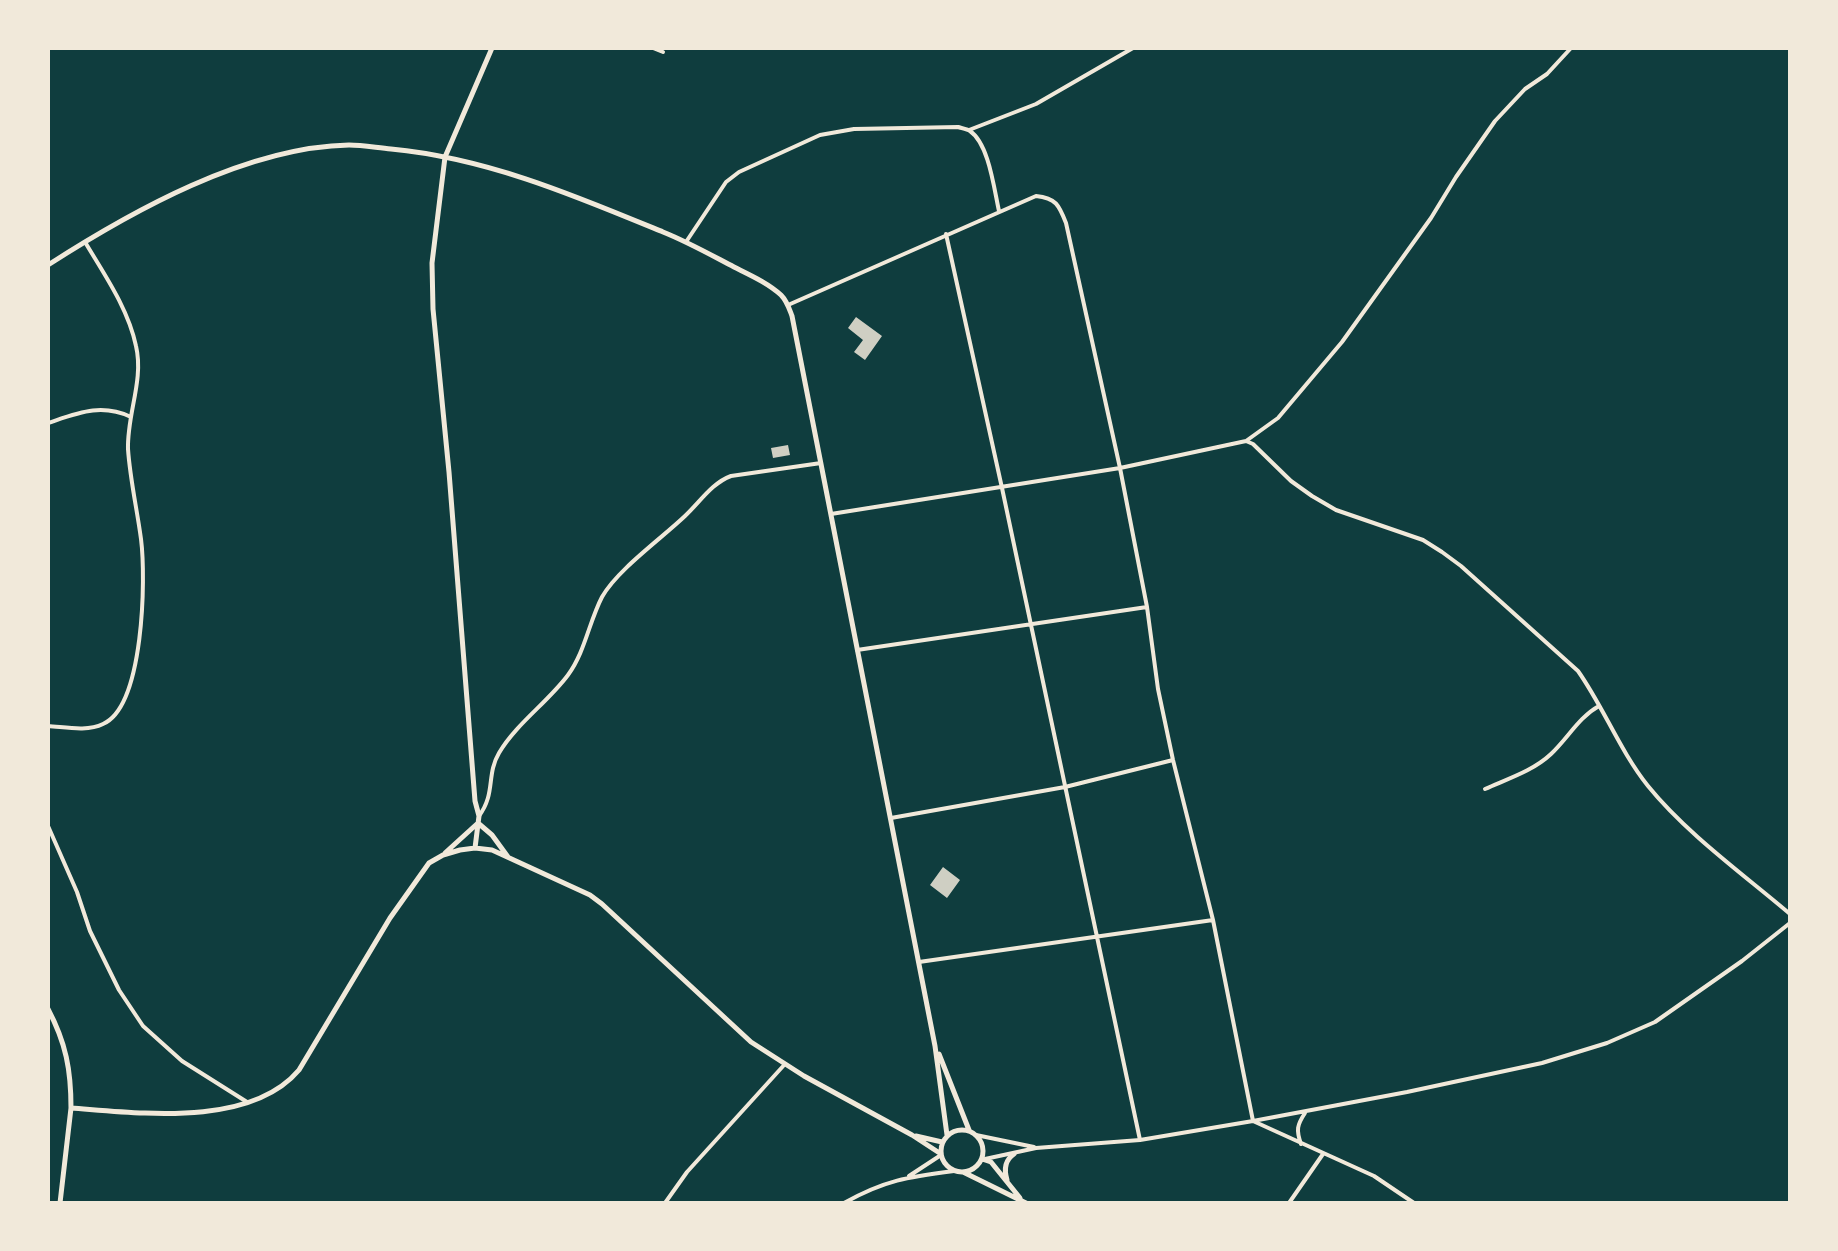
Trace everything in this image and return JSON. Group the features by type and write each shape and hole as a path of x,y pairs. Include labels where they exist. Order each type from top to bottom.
{"street":[{"path":"475,848 479,820 433,309 432,263 445,157 492,48"},
{"path":"653,48 663,52"},
{"path":"969,130 1036,104 1133,48"},
{"path":"831,514 1120,468 1246,441 1278,418 1342,342 1423,230 1495,121 1571,48"},
{"path":"686,242 726,182 739,172 820,135 854,129 958,127 969,130 985,151 999,211"},
{"path":"48,265 156,203 200,183 295,151 350,145 445,157 533,180 686,242 764,282 782,296 792,316 891,818 935,1046 947,1135"},
{"path":"788,305 1036,196 1048,197 1059,206 1066,223 1120,468 1147,607 1158,689 1213,920 1253,1121"},
{"path":"946,234 1140,1140"},
{"path":"48,726 92,728 102,725 119,708 131,681 145,584 128,444 139,368 137,348 131,326 113,289 85,242"},
{"path":"48,423 97,409 110,409 131,417"},
{"path":"1246,441 1253,444 1291,481 1336,510 1423,540 1452,559 1578,671 1631,763 1668,809 1790,914"},
{"path":"71,1108 134,1113 199,1112 247,1102 284,1086 299,1070 390,918 423,870 479,820 488,805 491,774 499,752 568,675 604,593 616,578 722,480 731,476 821,463"},
{"path":"857,650 1147,607"},
{"path":"1485,789 1526,771 1551,754 1586,714 1599,706"},
{"path":"891,818 1065,787 1173,760"},
{"path":"479,820 509,858"},
{"path":"48,826 77,892 90,931 119,990 143,1026 182,1061 247,1102"},
{"path":"443,855 475,848 492,850 575,888 602,904 751,1042 941,1154"},
{"path":"919,962 1213,920"},
{"path":"982,1159 1036,1148 1140,1140 1253,1121 1529,1066 1607,1043 1655,1022 1790,923"},
{"path":"48,1009 67,1053 71,1080 71,1108 60,1203"},
{"path":"935,1046 969,1131"},
{"path":"665,1203 687,1172 785,1064"},
{"path":"1301,1144 1297,1129 1305,1112"},
{"path":"1253,1121 1374,1176 1414,1203"},
{"path":"954,1171 945,1164 941,1154 942,1142 957,1130 1036,1148"},
{"path":"912,1135 942,1142"},
{"path":"963,1172 974,1169 982,1159 983,1146 976,1135"},
{"path":"907,1177 941,1154"},
{"path":"1009,1185 1006,1166 1014,1154"},
{"path":"1289,1203 1323,1154"},
{"path":"982,1159 991,1162 1023,1201"},
{"path":"844,1203 870,1189 907,1177 954,1171 963,1172 1023,1201"}],"building":[{"path":"856,317 882,336 865,360 854,352 863,340 848,328"},
{"path":"788,445 790,455 773,458 771,448"},
{"path":"943,867 960,880 947,898 930,885"}]}
